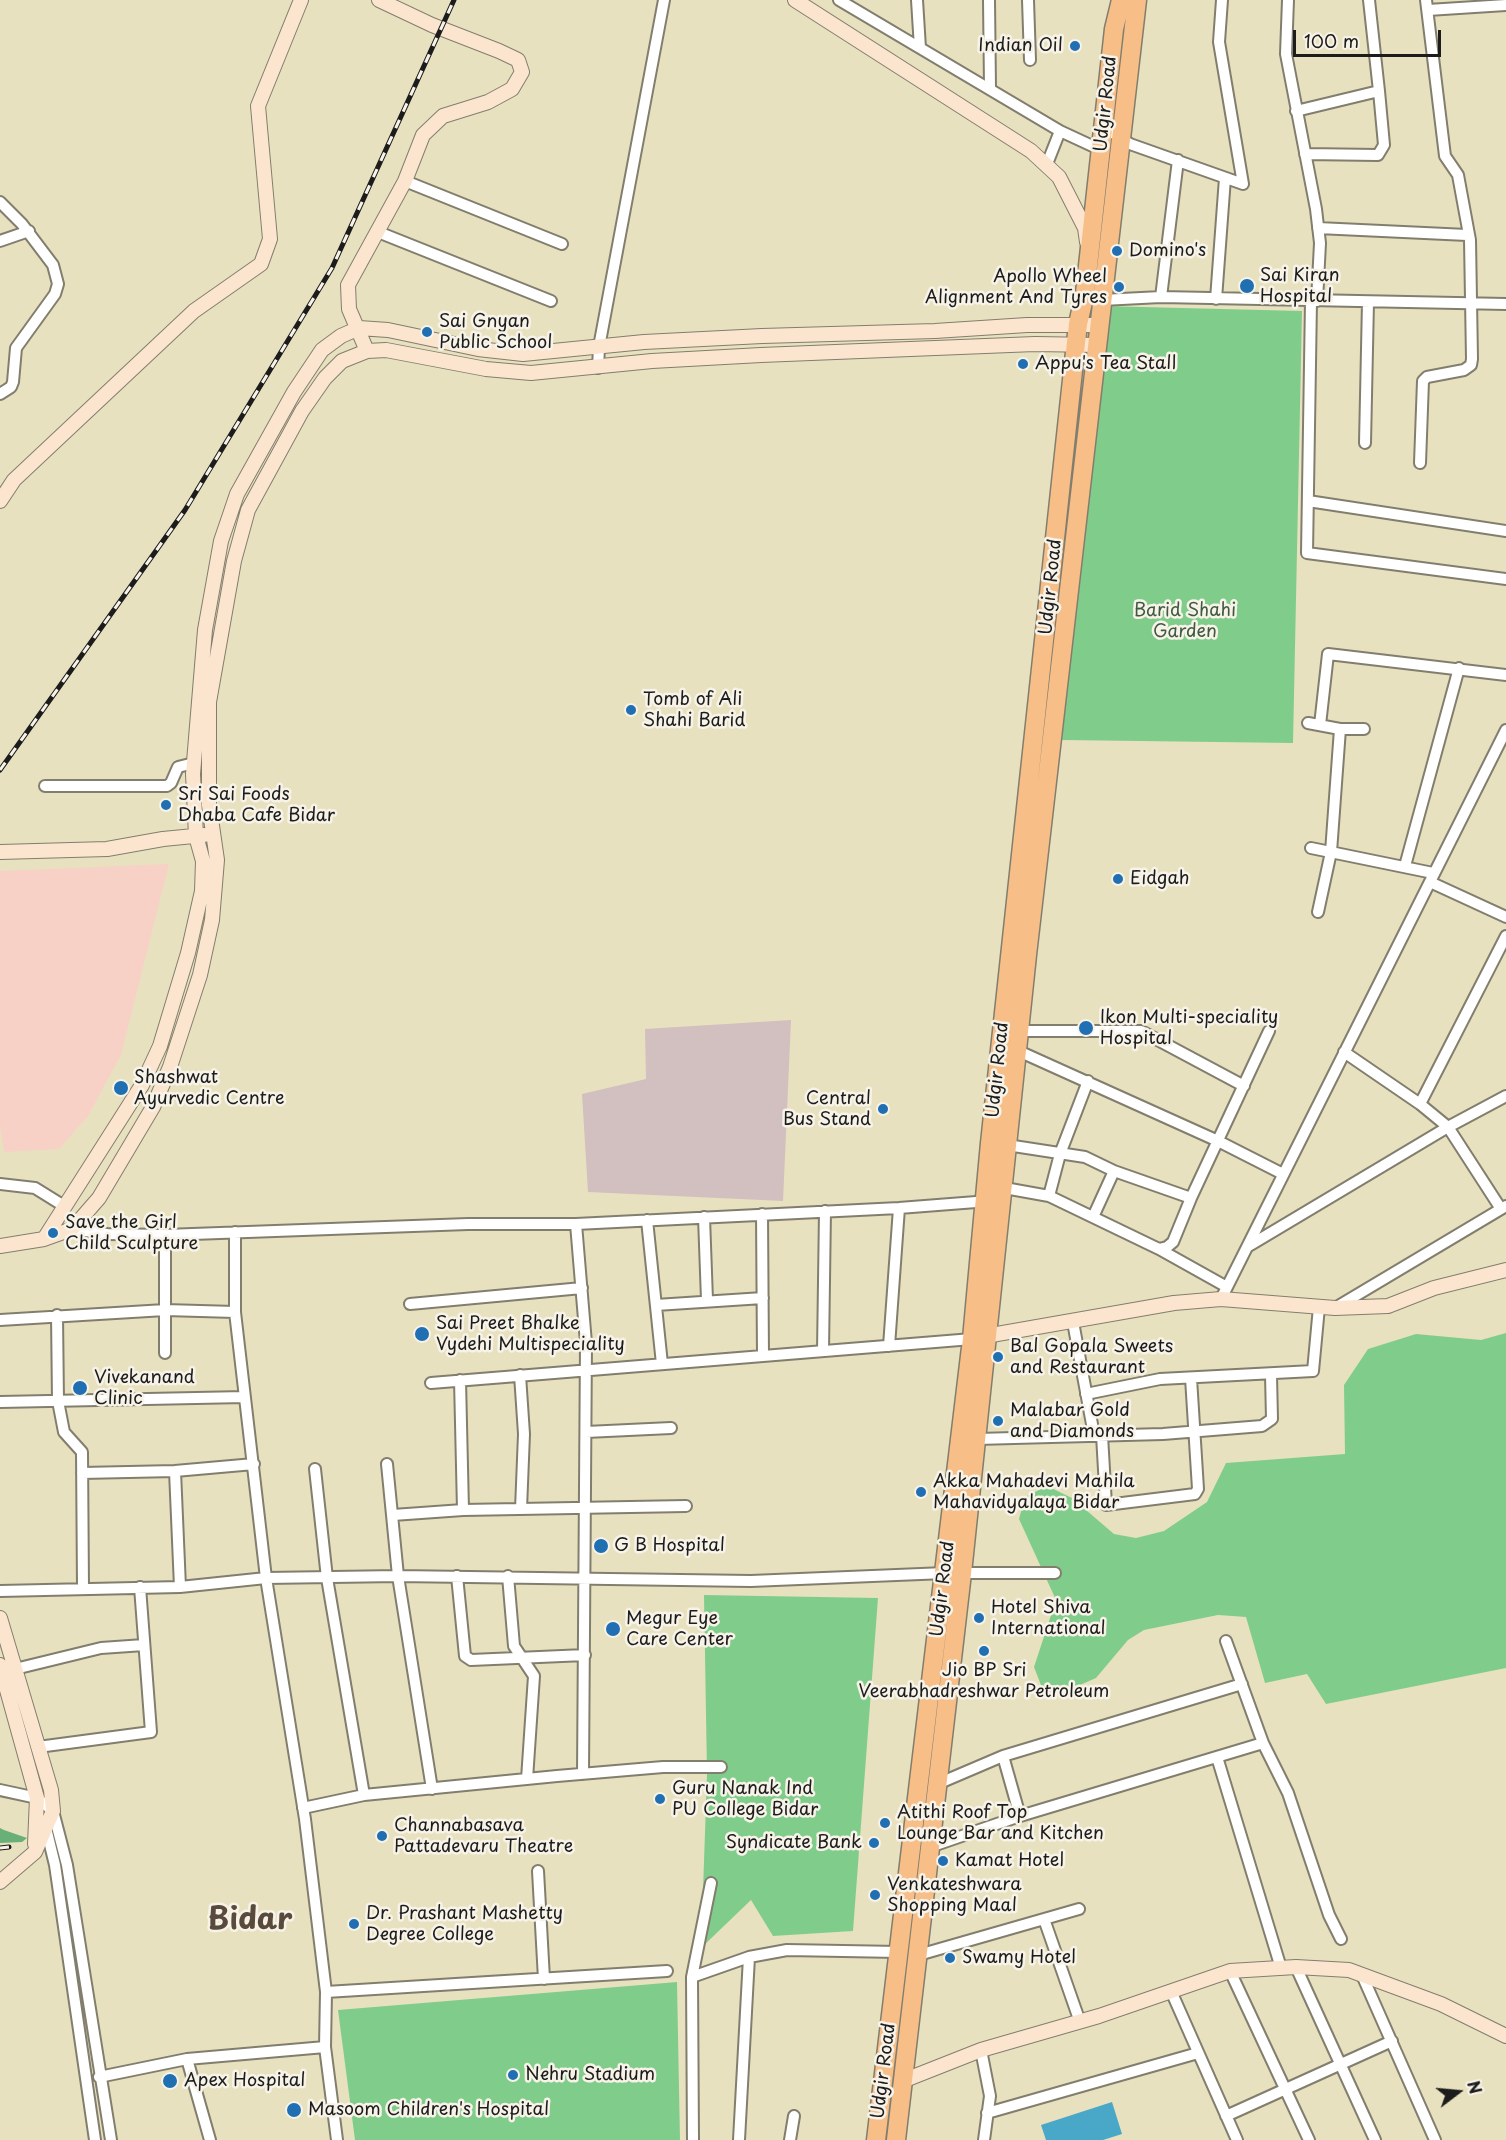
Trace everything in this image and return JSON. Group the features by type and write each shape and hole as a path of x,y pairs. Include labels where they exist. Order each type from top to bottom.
{"highway":[{"name":"Udgir Road","path":"896,2140 937,1784 953,1573 1010,1039 1078,324 1085,293 1114,29 1121,0"},
{"name":"Udgir Road","path":"994,1193 1007,1145 1010,1039 1122,139 1137,0"},
{"name":"Udgir Road","path":"876,2140 919,1790 953,1573 977,1439 980,1337"}],"main road":[{"path":"0,501 14,480 194,311 261,264 270,240 258,105 302,0"},
{"path":"367,351 349,309 348,285 405,180 423,135 443,116 489,102 512,89 522,72 518,60 432,26 402,4 379,0"},
{"path":"795,0 937,89 1047,164 1059,177 1085,228 1089,253"},
{"path":"44,1239 142,1085 160,1046 188,953 202,891 202,861 196,836 194,763 205,630 221,541 237,494 294,392 322,350 341,336 359,328 388,330 478,349 524,354 644,342 762,336 1099,325"},
{"path":"0,1246 44,1239 72,1229 99,1198 153,1107 170,1067 200,975 212,920 217,860 208,805 209,702 234,561 248,510 302,411 325,378 342,361 367,351 386,350 486,369 531,373 652,361 761,354 1077,343 1096,345"},
{"path":"0,852 107,849 213,835"},
{"path":"980,1337 1074,1322 1224,1293 1319,1307 1388,1306 1434,1288 1506,1270"},
{"path":"0,1618 51,1791 53,1811 35,1852 0,1881"},
{"path":"0,1665 37,1798 35,1852"},
{"path":"904,2080 981,2050 1080,2022 1230,1971 1296,1967 1349,1970 1441,2004 1506,2036"}],"street":[{"path":"598,368 599,347 664,0"},
{"path":"839,0 990,87 1060,131 1101,150"},
{"path":"916,0 920,48"},
{"path":"988,0 990,87"},
{"path":"1028,0 1030,60"},
{"path":"1103,127 1122,139 1243,184 1219,42 1222,0"},
{"path":"1288,0 1286,54 1318,228 1307,553 1506,579"},
{"path":"1305,154 1378,155 1384,145 1370,0"},
{"path":"1420,463 1421,385 1427,377 1464,370 1471,365 1472,303 1467,235 1458,175 1445,156 1427,5 1499,4"},
{"path":"1296,111 1379,91"},
{"path":"1047,164 1060,131"},
{"path":"1161,297 1179,160"},
{"path":"1216,299 1225,178"},
{"path":"405,180 562,244"},
{"path":"0,202 29,231 53,265 58,284 55,294 16,348 13,382 11,387 0,394"},
{"path":"1318,228 1467,235"},
{"path":"0,241 29,231"},
{"path":"378,232 551,301"},
{"path":"1102,300 1161,297 1506,304"},
{"path":"1365,443 1368,302"},
{"path":"1308,501 1506,531"},
{"path":"1320,725 1328,654 1506,675"},
{"path":"1405,866 1459,668"},
{"path":"1308,723 1340,729 1365,729"},
{"path":"1318,912 1331,852 1340,729"},
{"path":"72,1229 107,1234 165,1235 468,1224 576,1224 899,1208 994,1193 1049,1196 1160,1249 1224,1293 1506,729"},
{"path":"45,786 167,786 171,783 178,767 194,763"},
{"path":"1311,848 1405,866 1431,877 1506,917"},
{"path":"1420,1104 1506,936"},
{"path":"1010,1039 1141,1031 1244,1086"},
{"path":"1160,1249 1173,1242 1191,1198 1269,1031"},
{"path":"1010,1039 1088,1081 1218,1141 1283,1174"},
{"path":"1335,1308 1503,1207 1448,1127 1420,1104 1344,1052"},
{"path":"1049,1196 1060,1154 1088,1081"},
{"path":"1247,1247 1448,1127 1506,1096"},
{"path":"1007,1145 1084,1157 1114,1171 1191,1198"},
{"path":"1093,1217 1114,1171"},
{"path":"0,1184 35,1188 64,1206"},
{"path":"889,1346 899,1208"},
{"path":"823,1351 825,1210"},
{"path":"762,1214 763,1356"},
{"path":"704,1217 707,1300"},
{"path":"647,1220 662,1364"},
{"path":"576,1224 586,1370 583,1774"},
{"path":"235,1232 235,1312 266,1578 303,1808 326,1992 325,2047 337,2140"},
{"path":"165,1235 165,1353"},
{"path":"410,1304 582,1288"},
{"path":"656,1305 763,1298"},
{"path":"1086,1394 1160,1379 1271,1375 1313,1371 1319,1307"},
{"path":"0,1320 165,1310 235,1312"},
{"path":"57,1315 58,1401 64,1432 82,1452 83,1587"},
{"path":"1074,1322 1086,1394 1098,1435 1106,1505 1195,1494 1198,1489 1191,1377"},
{"path":"431,1383 980,1337"},
{"path":"520,1375 524,1434 522,1509"},
{"path":"977,1439 1194,1431 1267,1424 1272,1419 1271,1375"},
{"path":"460,1380 463,1510"},
{"path":"0,1402 245,1397"},
{"path":"586,1432 671,1428"},
{"path":"82,1473 175,1471 254,1464"},
{"path":"387,1464 398,1576 432,1789"},
{"path":"315,1469 327,1578 364,1795"},
{"path":"175,1471 180,1587"},
{"path":"393,1515 463,1510 686,1506"},
{"path":"0,1591 83,1587 180,1587 266,1578 508,1576 752,1581 953,1573 1055,1573"},
{"path":"457,1576 465,1656 471,1659 585,1655"},
{"path":"508,1576 514,1646 534,1676 527,1779"},
{"path":"38,1747 151,1732 140,1587"},
{"path":"1226,1641 1263,1743 1288,1793 1329,1916 1341,1939"},
{"path":"15,1669 101,1647 144,1646"},
{"path":"919,1790 1003,1756 1242,1684"},
{"path":"930,1847 1020,1816 1263,1743"},
{"path":"1003,1756 1020,1816"},
{"path":"1216,1757 1281,1968"},
{"path":"303,1808 364,1795 527,1779 663,1767 721,1767"},
{"path":"0,1790 37,1798 53,1811 67,1865 99,2077 111,2140"},
{"path":"36,1815 47,1825 95,2140"},
{"path":"538,1872 544,1980"},
{"path":"693,2140 692,1977 711,1883"},
{"path":"692,1977 749,1957 787,1950 918,1955 1079,1910"},
{"path":"1044,1919 1080,2022"},
{"path":"739,2140 749,1957"},
{"path":"1296,1967 1375,2140"},
{"path":"326,1992 667,1971"},
{"path":"1230,1971 1309,2140"},
{"path":"1362,1975 1435,2140"},
{"path":"1171,1991 1237,2140"},
{"path":"1227,2116 1342,2066 1392,2041"},
{"path":"99,2077 187,2059 325,2047"},
{"path":"981,2050 990,2096 984,2140"},
{"path":"987,2113 1198,2053"},
{"path":"187,2059 210,2140"},
{"path":"790,2140 794,2116"}],"shaded area":[{"path":"169,864 121,1055 88,1116 59,1149 4,1152 0,1126 0,871"},
{"path":"791,1020 783,1201 588,1192 582,1094 646,1079 645,1029"}],"green space":[{"name":"Barid Shahi Garden","path":"1103,306 1302,311 1293,743 1062,740"},
{"path":"1506,1333 1506,1668 1326,1704 1307,1674 1265,1683 1246,1617 1218,1615 1144,1630 1128,1640 1096,1678 1064,1692 1044,1693 1034,1667 1056,1600 1019,1519 1025,1497 1047,1486 1072,1498 1114,1534 1136,1538 1164,1531 1207,1502 1226,1463 1345,1454 1344,1385 1368,1349 1416,1334 1481,1340"},
{"path":"704,1595 878,1598 853,1931 773,1936 751,1900 701,1948 707,1774"},
{"path":"0,1828 27,1838 22,1842 0,1843"},
{"name":"Nehru Stadium","path":"677,1982 680,2140 355,2140 338,2010"}],"water":[{"path":"1112,2102 1122,2134 1103,2140 1046,2140 1041,2125"}],"railway":[{"path":"0,770 185,510 332,268 454,0"},
{"path":"0,1848 9,1847"}],"place":[{"name":"Indian Oil","path":"1075,46"},
{"name":"Domino's","path":"1117,251"},
{"name":"Sai Kiran Hospital","path":"1247,286"},
{"name":"Apollo Wheel Alignment And Tyres","path":"1119,287"},
{"name":"Sai Gnyan Public School","path":"427,332"},
{"name":"Appu's Tea Stall","path":"1023,364"},
{"name":"Tomb of Ali Shahi Barid","path":"631,710"},
{"name":"Sri Sai Foods Dhaba Cafe Bidar","path":"166,805"},
{"name":"Eidgah","path":"1118,879"},
{"name":"Ikon Multi-speciality Hospital","path":"1086,1028"},
{"name":"Shashwat Ayurvedic Centre","path":"121,1088"},
{"name":"Central Bus Stand","path":"883,1109"},
{"name":"Save the Girl Child Sculpture","path":"53,1233"},
{"name":"Sai Preet Bhalke Vydehi Multispeciality","path":"422,1334"},
{"name":"Bal Gopala Sweets and Restaurant","path":"998,1357"},
{"name":"Vivekanand Clinic","path":"80,1388"},
{"name":"Malabar Gold and Diamonds","path":"998,1421"},
{"name":"Akka Mahadevi Mahila Mahavidyalaya Bidar","path":"921,1492"},
{"name":"G B Hospital","path":"601,1546"},
{"name":"Hotel Shiva International","path":"979,1618"},
{"name":"Megur Eye Care Center","path":"613,1629"},
{"name":"Jio BP Sri Veerabhadreshwar Petroleum","path":"984,1651"},
{"name":"Guru Nanak Ind PU College Bidar","path":"660,1799"},
{"name":"Atithi Roof Top Lounge Bar and Kitchen","path":"885,1823"},
{"name":"Channabasava Pattadevaru Theatre","path":"382,1836"},
{"name":"Syndicate Bank","path":"874,1843"},
{"name":"Kamat Hotel","path":"943,1861"},
{"name":"Venkateshwara Shopping Maal","path":"875,1895"},
{"name":"Dr. Prashant Mashetty Degree College","path":"354,1924"},
{"name":"Swamy Hotel","path":"950,1958"},
{"name":"Nehru Stadium","path":"513,2075"},
{"name":"Apex Hospital","path":"170,2081"},
{"name":"Masoom Children's Hospital","path":"294,2110"}],"district":[{"name":"Bidar","path":"250,1921"}]}
